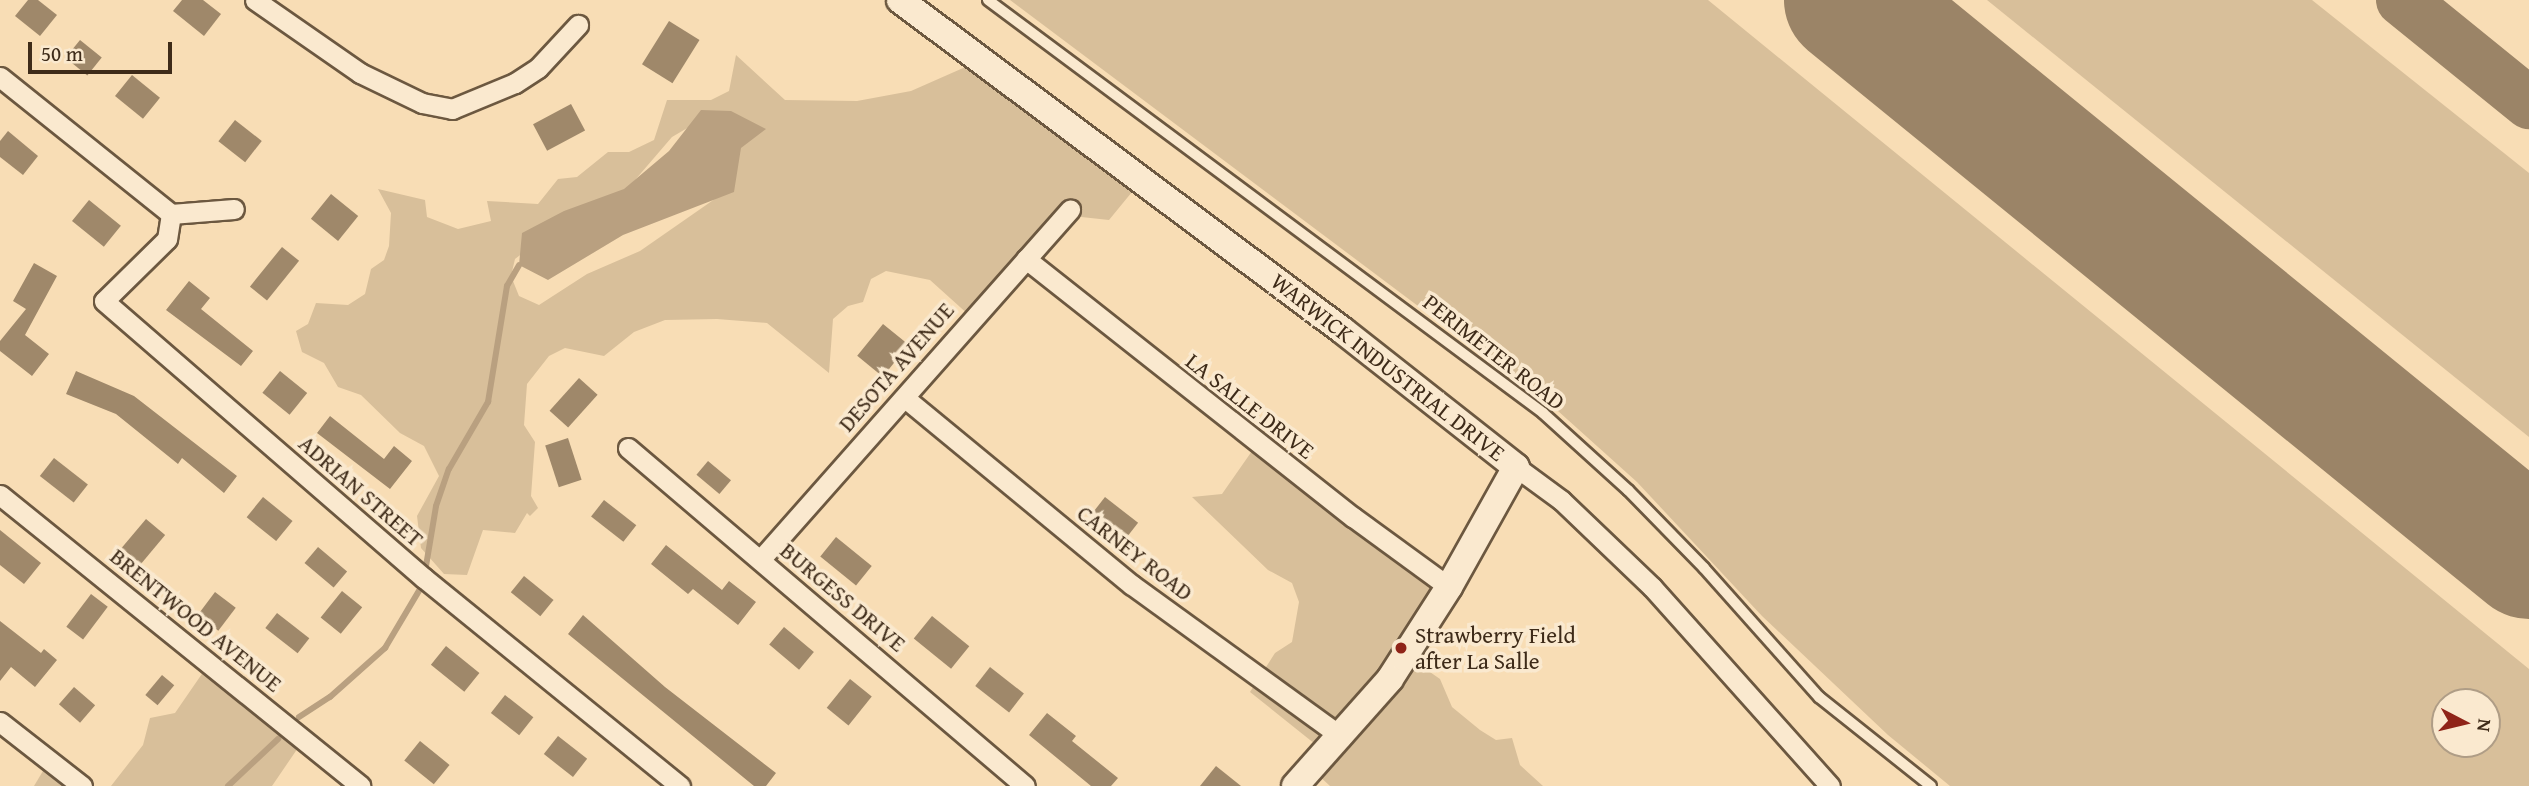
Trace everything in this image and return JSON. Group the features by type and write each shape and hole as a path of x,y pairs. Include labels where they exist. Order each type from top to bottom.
{"street":[{"path":"256,0 360,74 422,103 452,108 515,83 538,68 578,25"},
{"name":"WARWICK INDUSTRIAL DRIVE","path":"900,0 1331,322 1561,500 1652,587 1830,786"},
{"path":"0,77 171,214 234,209"},
{"name":"DESOTA AVENUE","path":"760,559 1070,209"},
{"name":"ADRIAN STREET","path":"171,214 167,239 104,301 424,578 680,786"},
{"name":"LA SALLE DRIVE","path":"1026,259 1353,517 1449,587"},
{"name":"CARNEY ROAD","path":"905,398 1132,585 1342,737"},
{"name":"BURGESS DRIVE","path":"628,448 1025,786"},
{"path":"1295,786 1342,737 1390,679 1449,587 1516,467"},
{"name":"BRENTWOOD AVENUE","path":"0,495 360,786"},
{"path":"0,722 82,786"}],"lane":[{"name":"PERIMETER ROAD","path":"988,0 1543,413 1666,529 1819,697 1931,786"}],"shaded area":[{"path":"1010,0 1708,0 2529,669 2529,786 1950,786 1888,735 1762,616 1637,482 1558,411"},
{"path":"1987,0 2312,0 2529,173 2529,437"},
{"path":"736,55 785,100 857,101 911,91 979,61 1141,181 1109,220 1063,215 970,316 930,280 886,271 871,279 863,302 848,306 833,319 829,373 767,323 717,319 665,320 634,332 604,356 565,348 549,356 527,384 524,425 535,442 531,496 538,508 530,516 527,513 515,533 483,530 467,575 444,574 421,548 417,516 439,476 424,446 400,433 361,395 338,387 324,363 302,352 296,331 308,324 316,303 348,305 365,294 371,269 384,260 389,246 391,213 378,189 425,200 427,217 458,229 491,221 487,201 538,204 558,179 577,177 608,152 629,152 654,140 667,100 711,100 729,91","holes":["689,127 732,187 640,251 587,274 539,305 519,296 511,276 515,259 550,232 629,187 672,137"]},
{"path":"701,110 731,111 766,129 741,148 734,192 623,235 548,280 519,265 522,233 564,211 624,189 669,151"},
{"path":"1252,451 1442,592 1404,654 1440,679 1452,707 1480,730 1496,740 1512,738 1520,765 1543,786 1330,786 1317,774 1325,752 1250,692 1275,653 1292,642 1299,602 1292,583 1268,570 1192,497 1222,494"},
{"path":"206,668 302,742 272,786 111,786 143,745 150,718 175,713"},
{"path":"49,761 82,786 34,786"}],"building":[{"path":"28,0 38,0 57,15 40,36 15,16"},
{"path":"182,0 203,0 221,14 204,36 173,11"},
{"path":"669,21 700,40 673,83 642,64"},
{"path":"80,40 102,58 87,75 66,58"},
{"path":"132,75 160,98 143,119 115,96"},
{"path":"571,104 585,130 547,151 533,124"},
{"path":"235,120 262,141 245,162 218,141"},
{"path":"8,131 38,156 23,175 0,157 0,141"},
{"path":"331,194 358,216 338,241 311,219"},
{"path":"89,200 121,226 104,247 72,221"},
{"path":"282,247 299,261 267,300 250,287"},
{"path":"34,263 57,276 25,335 49,354 32,376 0,351 0,341 26,309 13,301"},
{"path":"189,281 210,298 201,309 253,351 241,366 166,310"},
{"path":"883,324 909,345 883,377 857,356"},
{"path":"76,371 134,396 237,476 224,493 182,458 178,464 116,414 66,394"},
{"path":"280,371 307,393 290,415 262,393"},
{"path":"579,378 598,395 568,427 550,411"},
{"path":"330,416 384,459 394,446 412,461 390,489 317,433"},
{"path":"568,438 582,480 559,487 545,445"},
{"path":"54,458 88,484 74,503 40,476"},
{"path":"708,461 731,480 719,494 696,475"},
{"path":"263,497 293,521 276,541 247,517"},
{"path":"1105,497 1138,523 1126,539 1093,513"},
{"path":"604,500 636,525 623,542 591,517"},
{"path":"146,519 165,535 141,564 122,548"},
{"path":"0,530 41,563 24,584 0,565"},
{"path":"836,537 872,566 856,585 820,556"},
{"path":"666,545 722,590 729,581 756,602 738,625 693,589 688,594 651,564"},
{"path":"318,547 347,571 334,588 305,563"},
{"path":"524,576 554,600 540,616 511,592"},
{"path":"342,591 362,607 341,634 321,617"},
{"path":"215,592 236,608 218,631 198,615"},
{"path":"91,594 108,607 83,639 66,627"},
{"path":"277,613 309,638 298,653 265,628"},
{"path":"583,615 665,687 776,773 766,786 754,786 568,634"},
{"path":"932,616 969,646 951,669 914,639"},
{"path":"0,621 41,653 44,649 57,660 35,687 11,667 0,681"},
{"path":"784,627 814,652 799,670 769,645"},
{"path":"446,646 479,673 464,692 431,665"},
{"path":"990,667 1024,693 1009,712 975,686"},
{"path":"162,675 174,685 158,705 145,695"},
{"path":"850,679 872,697 848,725 827,708"},
{"path":"74,687 95,705 80,723 59,704"},
{"path":"505,695 533,717 519,735 491,713"},
{"path":"1047,713 1076,736 1072,741 1118,778 1111,786 1091,786 1029,735"},
{"path":"558,736 587,759 573,777 544,754"},
{"path":"420,741 450,765 434,784 404,760"},
{"path":"1216,766 1241,786 1200,786"}],"waterway":[{"path":"299,717 330,697 385,648 423,584 436,506 449,469 488,402 507,286 519,265"},
{"path":"228,786 278,739"}],"taxiway":[{"path":"2402,0 2529,103"}],"runway":[{"path":"1849,0 2529,554"}],"place":[{"name":"Strawberry Field after La Salle","path":"1401,648"}]}
